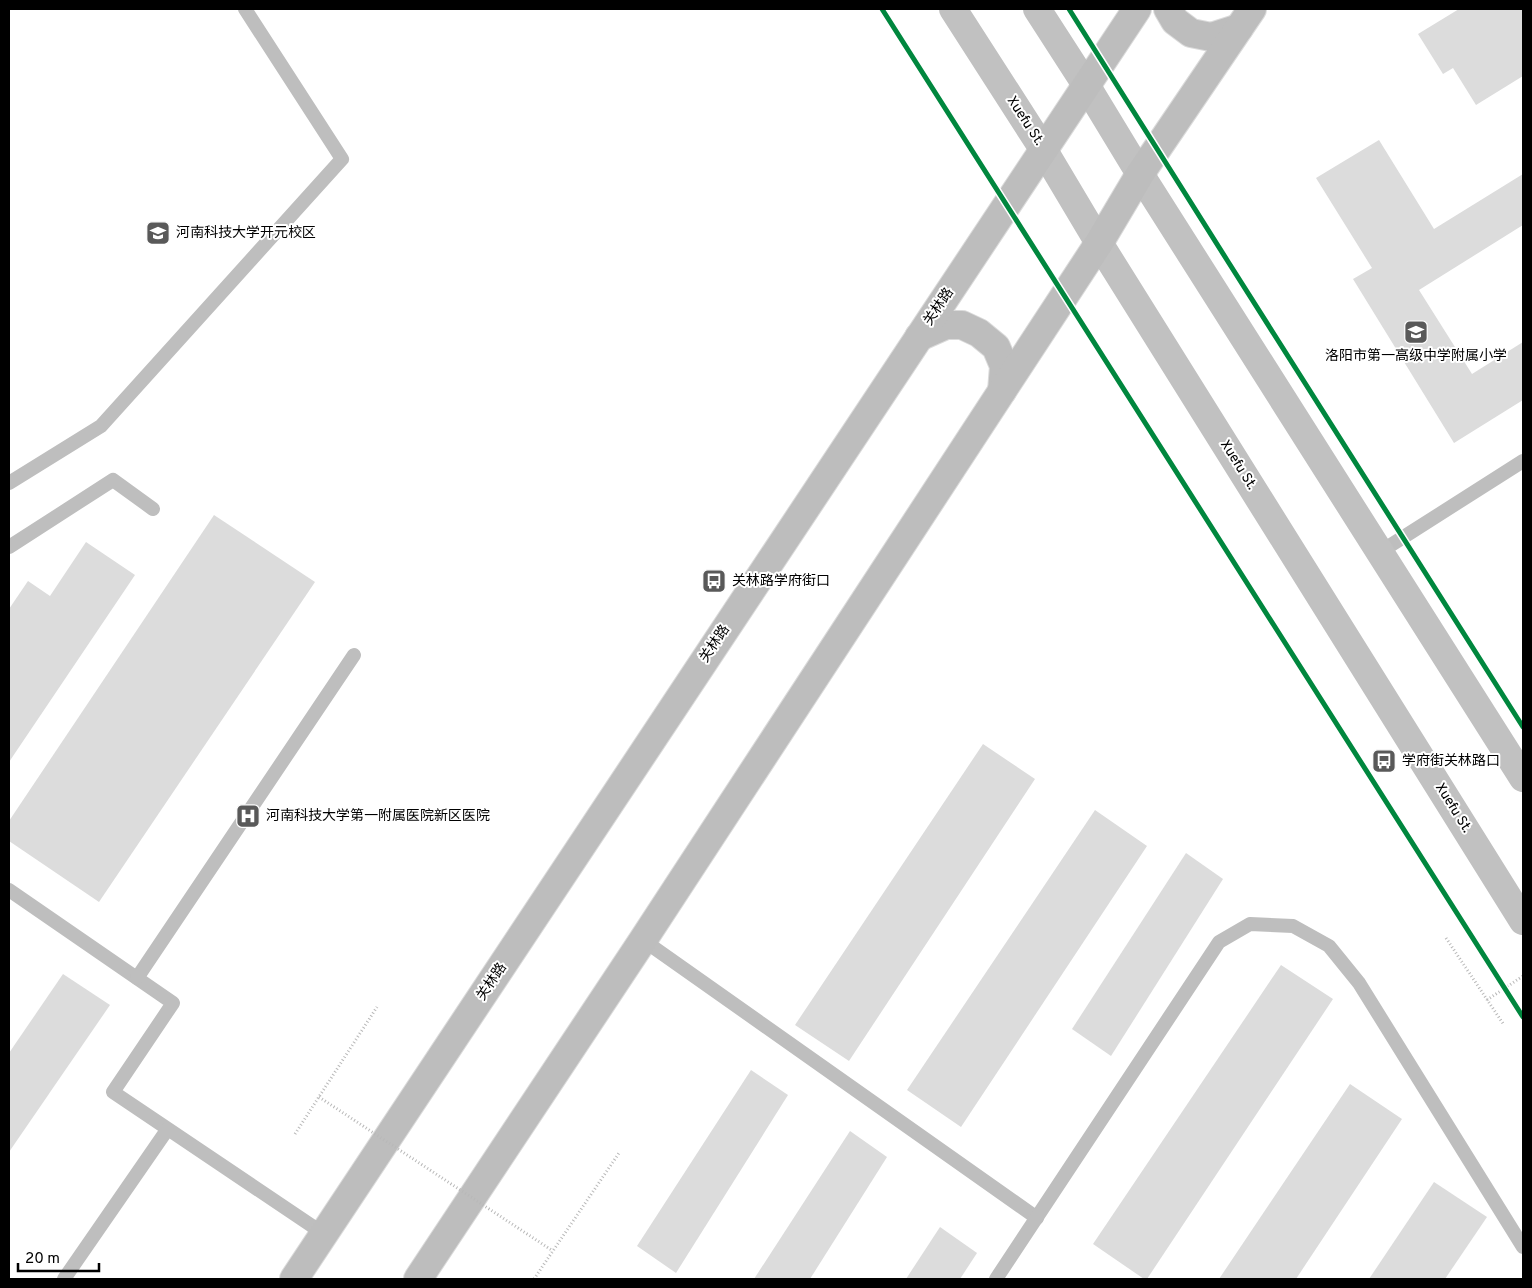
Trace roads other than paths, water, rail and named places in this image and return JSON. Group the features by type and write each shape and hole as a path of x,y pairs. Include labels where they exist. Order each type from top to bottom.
{"main road":[{"name":"Xuefu St.","path":"953,9 1043,149 1099,242 1523,921"},
{"path":"1037,9 1523,778"},
{"name":"关林路","path":"294,1279 1137,9"},
{"path":"1168,9 1175,21 1191,33 1212,37 1245,18"},
{"path":"418,1279 643,940 1002,391 1099,242 1140,174 1245,18"},
{"path":"919,336 946,326 962,325 979,333 996,347 1004,366 1002,391"}],"lane":[{"path":"9,484 101,426 342,159 245,9"},
{"path":"1380,552 1523,461"},
{"path":"9,547 113,480 153,509"},
{"path":"137,978 354,655"},
{"path":"9,890 173,1003 113,1092 324,1234"},
{"path":"996,1279 1219,942 1250,924 1294,926 1329,946 1359,983 1523,1247"},
{"path":"643,940 1037,1218"},
{"path":"64,1279 167,1130"}],"place":[{"name":"河南科技大学开元校区","path":"158,233"},
{"name":"洛阳市第一高级中学附属小学","path":"1416,332"},
{"name":"关林路学府街口","path":"714,581"},
{"name":"学府街关林路口","path":"1384,761"},
{"name":"河南科技大学第一附属医院新区医院","path":"248,816"}]}
